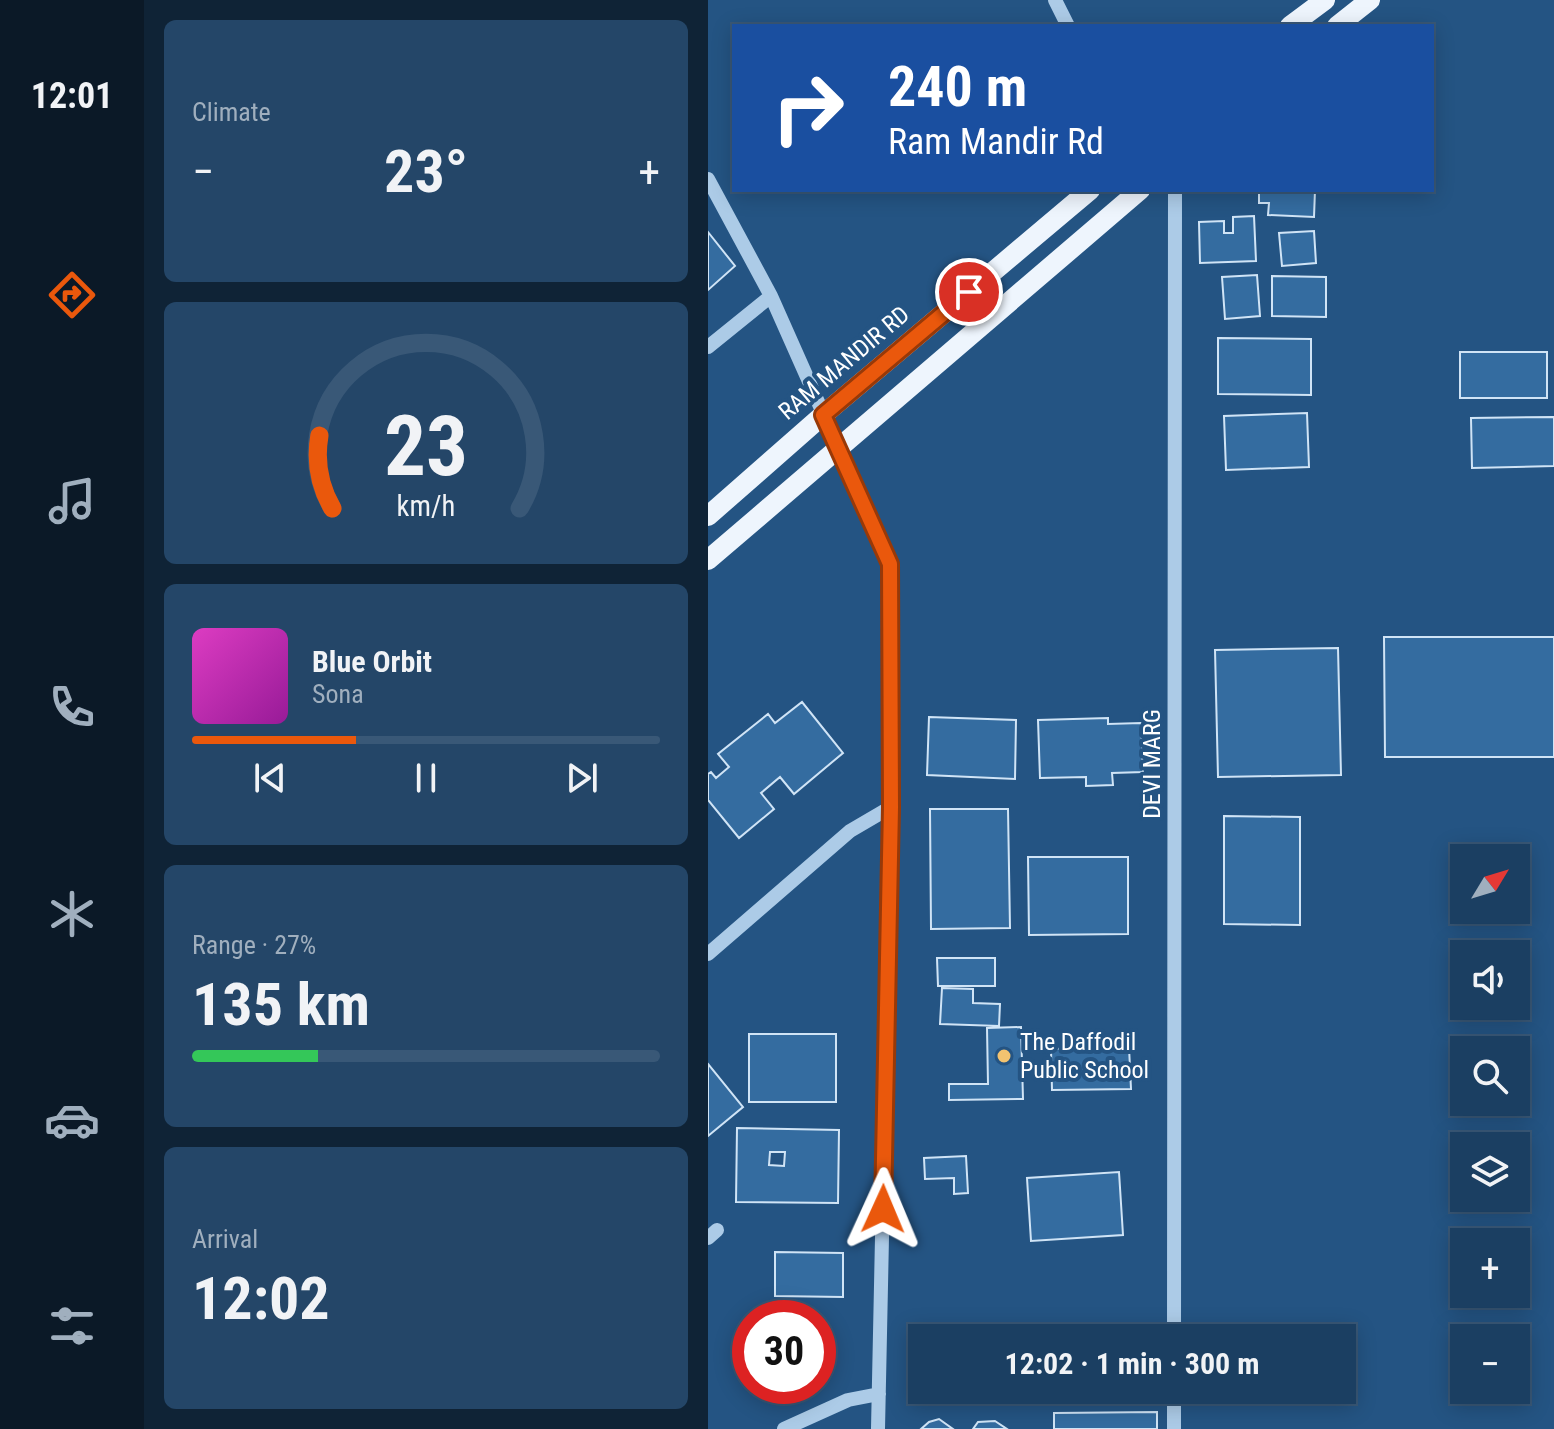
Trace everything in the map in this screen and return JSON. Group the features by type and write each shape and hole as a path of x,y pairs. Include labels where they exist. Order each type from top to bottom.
{"main road":[{"path":"1293,24 1325,0"},
{"path":"1339,24 1361,3"},
{"name":"RAM MANDIR RD","path":"708,516 1088,192"},
{"path":"708,560 1138,192"}],"street":[{"path":"1055,0 1067,24"},
{"path":"708,179 771,296 890,564 891,807 878,1429"},
{"name":"DEVI MARG","path":"1174,1324 1175,192"},
{"path":"708,347 771,296"},
{"path":"708,954 850,831 891,807"},
{"path":"784,1429 848,1400 879,1394"},
{"path":"1174,1404 1174,1429"}],"building":[{"path":"1259,192 1315,192 1314,217 1268,215 1269,203 1259,203"},
{"path":"1254,216 1256,261 1200,263 1199,222 1224,221 1224,233 1233,233 1233,217"},
{"path":"1314,231 1316,263 1282,266 1279,233"},
{"path":"708,232 735,266 708,290"},
{"path":"1257,275 1260,316 1225,319 1222,277"},
{"path":"1272,276 1326,277 1326,317 1272,316"},
{"path":"1218,338 1311,339 1311,395 1218,394"},
{"path":"1460,352 1547,352 1547,398 1460,398"},
{"path":"1307,413 1309,467 1226,470 1224,416"},
{"path":"1554,417 1554,466 1472,468 1471,418"},
{"path":"1384,637 1554,637 1554,757 1385,757"},
{"path":"1338,648 1341,775 1218,777 1215,650"},
{"path":"802,702 843,753 794,794 780,777 761,793 774,809 739,838 708,800 708,774 711,772 716,778 729,767 718,754 768,714 775,723"},
{"path":"929,717 1016,720 1015,779 927,775"},
{"path":"1108,718 1108,724 1141,723 1143,772 1112,773 1113,785 1086,786 1086,777 1040,778 1038,720"},
{"path":"930,809 1008,809 1010,928 931,929"},
{"path":"1224,816 1300,817 1300,925 1224,924"},
{"path":"1028,857 1128,857 1128,934 1029,935"},
{"path":"937,958 995,958 995,986 938,986"},
{"path":"942,988 973,989 973,1003 1000,1004 999,1026 940,1024"},
{"name":"The Daffodil Public School","path":"1021,1027 1023,1099 949,1100 949,1084 988,1084 987,1028"},
{"path":"749,1034 836,1034 836,1102 749,1102"},
{"path":"1129,1047 1131,1089 1052,1090 1051,1049"},
{"path":"708,1064 743,1107 708,1136"},
{"path":"737,1128 839,1130 838,1203 736,1202","holes":["770,1152 785,1152 784,1166 769,1165"]},
{"path":"966,1156 968,1193 954,1194 954,1178 925,1179 924,1158"},
{"path":"1119,1172 1123,1235 1031,1241 1027,1178"},
{"path":"775,1252 843,1253 843,1297 775,1296"},
{"path":"1157,1412 1157,1429 1054,1429 1054,1413"},
{"path":"939,1419 953,1429 921,1429 929,1422"},
{"path":"995,1421 1007,1429 973,1429 978,1422"}],"place":[{"name":"The Daffodil Public School","path":"1004,1056"}],"route":[{"path":"883,1209 891,807 890,564 823,415 969,292"}]}
